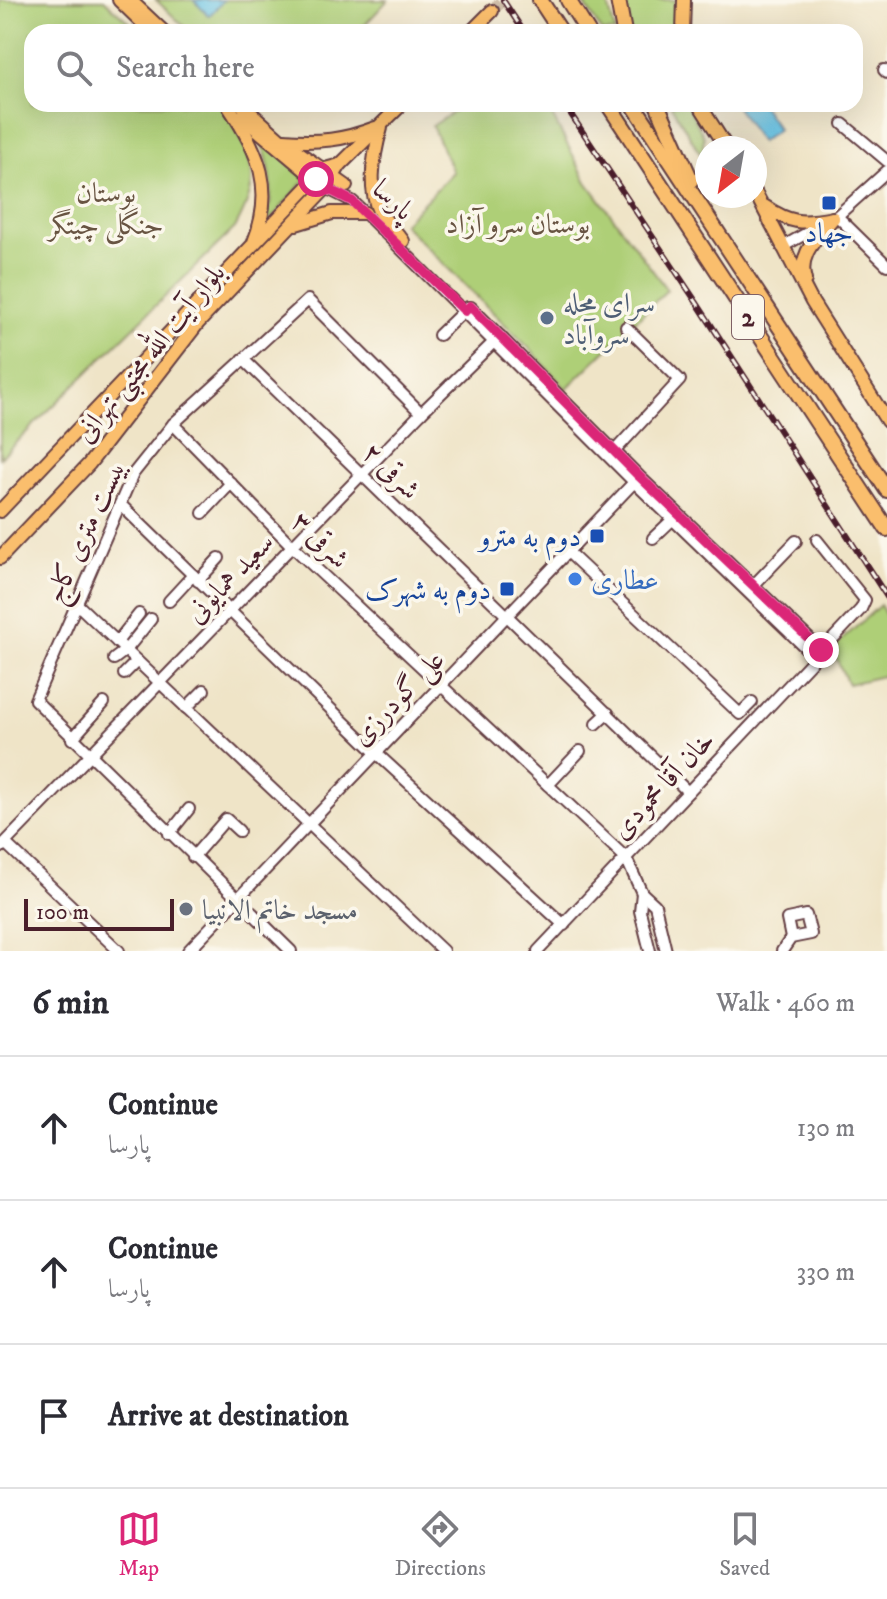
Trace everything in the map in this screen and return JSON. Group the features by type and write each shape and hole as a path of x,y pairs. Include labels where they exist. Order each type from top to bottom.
{"highway":[{"path":"540,0 556,24"},
{"path":"568,0 583,24"},
{"path":"618,0 622,24"},
{"name":"2","path":"613,112 887,529"},
{"name":"2","path":"638,112 695,196"},
{"path":"661,112 695,189"},
{"name":"2","path":"703,208 887,490"}],"main road":[{"path":"119,0 144,24"},
{"path":"130,0 156,24"},
{"path":"683,24 684,0"},
{"path":"479,24 492,11"},
{"path":"236,112 259,166 266,197 262,220 250,250"},
{"path":"241,112 346,186"},
{"path":"242,112 328,176"},
{"path":"328,176 394,112"},
{"path":"704,112 719,136"},
{"path":"281,140 326,142 353,137 382,125"},
{"path":"382,125 376,147 373,188 379,210 403,241"},
{"name":"بلوار آیت الله مجتبی تهرانی","path":"0,558 89,464 198,323 286,229 328,176"},
{"name":"بلوار آیت الله مجتبی تهرانی","path":"0,511 250,250 328,176"},
{"path":"765,208 812,302 886,417"},
{"path":"767,208 798,223 835,217"},
{"path":"286,229 316,216 365,213"},
{"path":"812,302 802,261 807,250 835,217"}],"street":[{"path":"843,124 887,161"},
{"path":"782,247 835,217 887,171"},
{"name":"پارسا","path":"328,176 467,308"},
{"name":"پارسا","path":"346,186 637,479 818,654"},
{"path":"835,217 887,265"},
{"name":"بیست متری کاج","path":"72,739 35,700 133,474 173,424 308,300 421,413"},
{"path":"439,335 467,308"},
{"path":"612,454 680,380 626,327"},
{"name":"سعید همایونی","path":"3,846 421,413 497,339"},
{"name":"۲ شرقی","path":"243,359 688,792"},
{"name":"۳ شرقی","path":"173,424 292,546 626,858"},
{"name":"پارسا","path":"637,479 673,519 750,588"},
{"name":"علی گودرزی","path":"188,951 637,479"},
{"path":"203,513 231,483"},
{"path":"120,504 376,753 564,925"},
{"path":"653,538 673,519"},
{"name":"خان آقا محمودی","path":"538,951 861,609 865,600 817,540"},
{"path":"750,588 796,541"},
{"path":"568,552 740,714 752,702"},
{"path":"169,601 219,558"},
{"path":"77,604 443,951"},
{"path":"117,642 139,614"},
{"path":"114,659 126,650 151,619"},
{"path":"124,674 137,661"},
{"path":"186,708 204,690"},
{"path":"104,703 72,739 291,951"},
{"path":"596,724 608,713"},
{"path":"548,785 580,751"},
{"path":"169,834 189,809"},
{"path":"193,857 226,819 239,831"},
{"path":"3,846 119,951"},
{"path":"626,858 642,893 655,905 666,951"},
{"path":"642,893 640,911 650,951"},
{"path":"782,951 791,938"}],"green space":[{"name":"بوستان جنگلی چیتگر","path":"0,0 104,0 131,24 24,24 24,112 227,112 250,161 250,193 235,228 0,458"},
{"path":"156,0 388,0 366,24 182,24"},
{"path":"582,0 607,0 613,24 597,24"},
{"path":"623,0 675,0 674,24 628,24"},
{"name":"بوستان سرو آزاد","path":"454,112 550,112 587,182 667,290 566,389 532,351 403,224 453,172 432,126"},
{"path":"675,112 691,112 703,136 695,136 695,145"},
{"path":"257,132 306,179 263,228 270,203 271,180"},
{"path":"880,605 887,617 887,675 848,684 832,649"}],"water":[{"path":"193,0 224,0 209,16"},
{"path":"740,112 766,112 778,129 767,137 756,136"}],"tunnel":[{"path":"492,11 503,0"}],"railway":[{"path":"503,0 519,24"},
{"path":"569,112 887,597"}],"place":[{"name":"جهاد","path":"829,203"},
{"name":"سرای محله سروآباد","path":"547,318"},
{"name":"دوم به مترو","path":"597,536"},
{"name":"عطاری","path":"575,579"},
{"name":"دوم به شهرک","path":"507,589"},
{"name":"مسجد خاتم الانبیا","path":"186,909"}],"route":[{"path":"316,179 326,188 352,201 465,311 470,306 639,476 821,650"}]}
